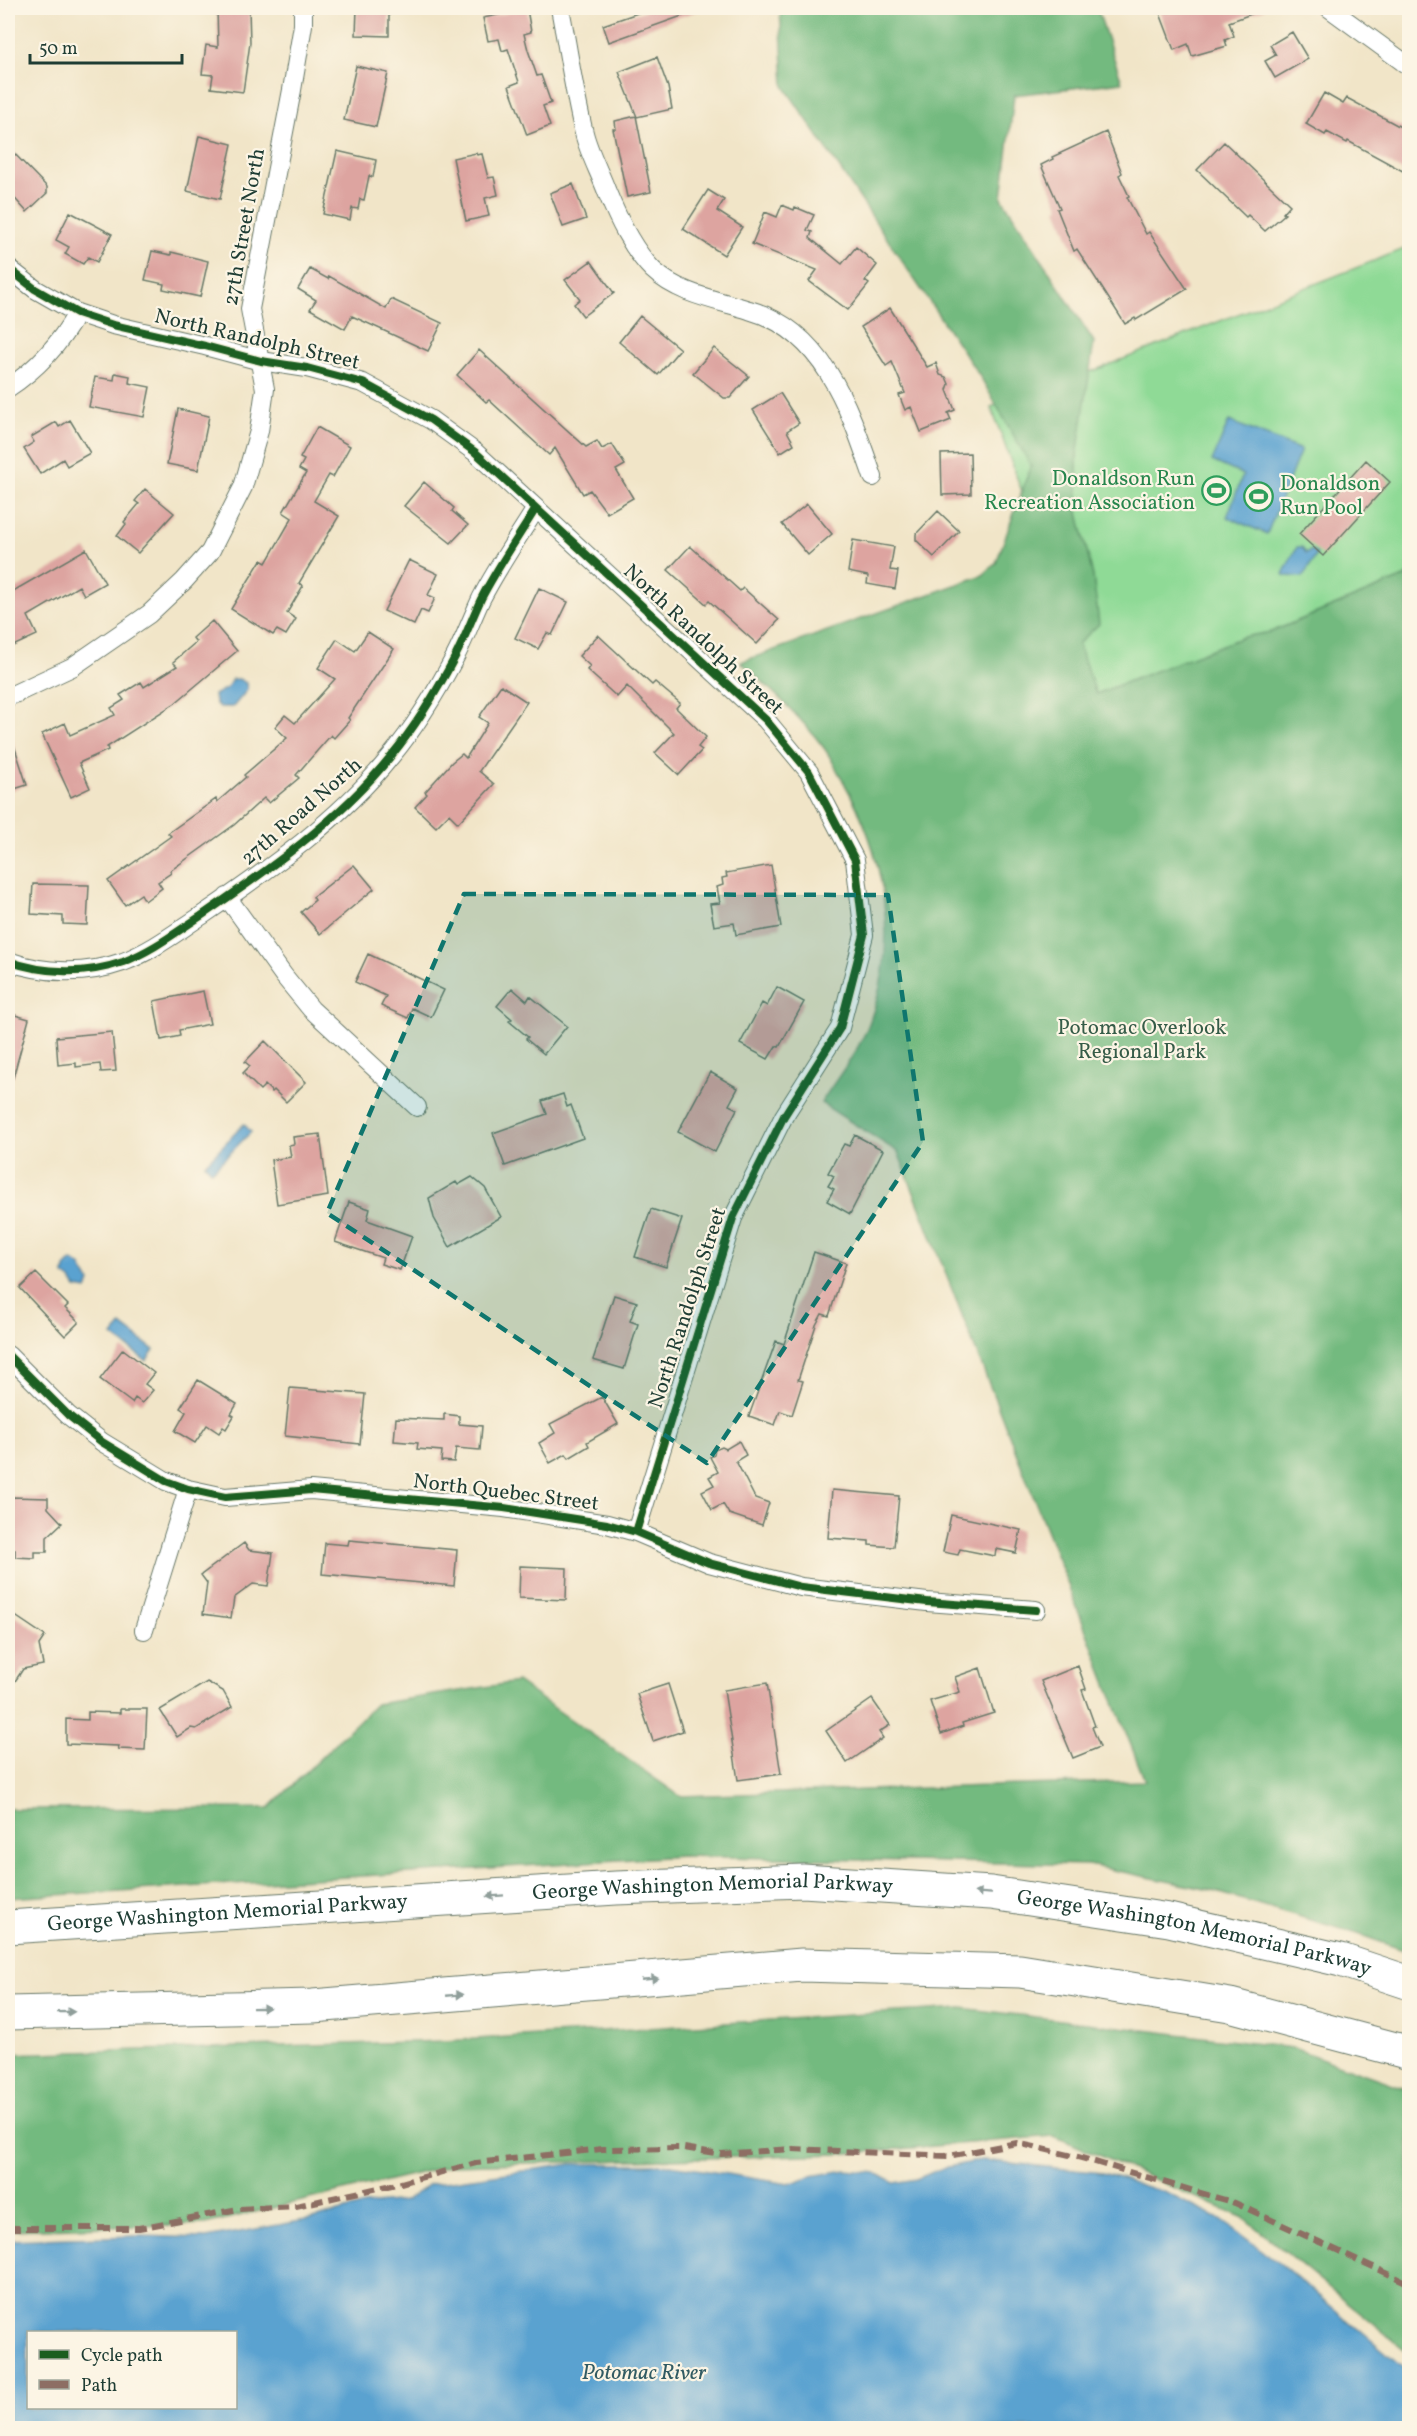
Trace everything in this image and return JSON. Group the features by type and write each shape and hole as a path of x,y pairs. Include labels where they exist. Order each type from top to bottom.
{"highway":[{"name":"George Washington Memorial Parkway","path":"8,1927 616,1888 803,1881 991,1893 1169,1920 1341,1960 1410,1983"},
{"path":"8,2013 313,2006 802,1965 1020,1971 1230,2005 1410,2053"}],"street":[{"name":"27th Street North","path":"8,697 72,667 149,614 184,581 210,552 243,488 259,431 265,389 250,309 292,90 303,25 303,8"},
{"path":"560,8 584,134 617,217 629,237 653,270 669,281 699,295 754,311 795,333 813,350 835,379 857,430 873,477"},
{"path":"1329,8 1410,67"},
{"name":"North Randolph Street","path":"8,268 35,289 77,312 113,325 261,361 307,368 363,383 431,420 475,452 535,510 766,720 809,772 855,860 864,935 840,1028 784,1116 733,1218 636,1532"},
{"path":"8,388 49,354 67,331 77,312"},
{"name":"27th Road North","path":"8,961 38,969 64,972 94,970 152,950 305,839 352,798 391,757 417,721 455,657 482,598 535,510"},
{"path":"227,897 284,976 311,1009 417,1107"},
{"name":"North Quebec Street","path":"8,1355 68,1416 102,1442 166,1480 188,1489 225,1497 311,1490 504,1508 607,1524 636,1532 709,1563 801,1587 927,1602 1036,1610"},
{"path":"144,1629 188,1489"}],"highlighted area":[{"path":"464,894 888,895 923,1142 707,1463 327,1213"}],"green space":[{"name":"Potomac Overlook Regional Park","path":"780,8 1097,8 1122,82 1014,95 1002,198 1094,342 1077,456 1078,513 1093,576 1099,624 1078,644 1096,694 1243,637 1271,632 1409,575 1409,1952 1358,1934 1210,1890 1089,1865 682,1856 8,1898 8,1809 269,1808 376,1704 517,1682 680,1796 1145,1781 898,1152 821,1103 866,1032 879,990 886,928 878,866 857,807 829,755 795,714 741,662 983,575 996,563 1031,466 981,378 784,86"},
{"name":"Donaldson Run Recreation Association","path":"1409,247 1409,575 1271,632 1096,694 991,407 1075,378"},
{"path":"961,2008 1293,2048 1409,2090 1409,2353 1244,2218 1054,2136 839,2154 453,2165 205,2224 8,2230 8,2054 445,2041"}],"water":[{"name":"Donaldson Run Pool","path":"1229,421 1301,450 1267,534 1227,517 1243,475 1212,461"},
{"path":"1297,547 1302,547 1306,553 1312,550 1317,554 1303,577 1285,576 1283,574"},
{"path":"232,679 239,679 246,683 247,690 233,707 219,707 215,703 214,695 227,688"},
{"path":"244,1124 251,1132 212,1171 205,1164"},
{"path":"72,1261 80,1265 90,1282 87,1290 76,1288 64,1275 65,1268"},
{"path":"121,1325 154,1350 146,1361 113,1336"},
{"name":"Potomac River","path":"982,2160 1103,2173 1166,2193 1221,2220 1282,2265 1409,2372 1409,2428 8,2428 8,2240 137,2236 206,2238 317,2218 365,2205 405,2201 430,2184 572,2164 665,2164 789,2184 811,2176 846,2170 876,2173 894,2183 916,2179 943,2168"}],"building":[{"path":"217,8 249,8 250,43 243,92 211,88 213,75 202,74 206,45 218,47"},
{"path":"357,8 389,8 389,36 356,35"},
{"path":"652,8 699,8 699,10 609,42 603,25"},
{"path":"1158,8 1265,9 1229,22 1234,36 1225,40 1227,46 1192,56 1188,44 1174,50"},
{"path":"527,9 531,32 524,34 528,50 537,76 541,75 551,103 543,106 550,126 527,135 509,86 519,82 508,49 502,51 499,39 488,41 483,18"},
{"path":"1292,32 1308,59 1275,78 1265,61 1276,55 1270,45"},
{"path":"657,57 668,87 672,109 637,117 619,72"},
{"path":"356,66 388,73 376,127 344,120"},
{"path":"1324,93 1343,104 1347,98 1410,132 1410,175 1348,141 1347,143 1327,132 1325,135 1306,124"},
{"path":"636,116 651,192 627,197 613,129 616,129 615,121"},
{"path":"1106,132 1122,173 1119,175 1129,196 1127,197 1146,234 1149,232 1187,289 1136,320 1135,318 1125,324 1077,249 1074,251 1057,209 1060,208 1041,165 1053,159 1052,157"},
{"path":"199,136 232,144 220,199 187,191"},
{"path":"1224,142 1290,205 1283,213 1285,214 1265,231 1248,215 1246,217 1197,170"},
{"path":"8,147 47,187 47,193 27,212 8,191"},
{"path":"337,151 376,160 373,177 369,176 364,200 360,199 358,209 352,208 350,220 323,214"},
{"path":"476,153 477,155 482,154 488,178 494,177 498,195 485,198 489,216 466,221 453,158"},
{"path":"573,184 586,219 563,227 550,193"},
{"path":"708,190 724,200 717,211 742,227 724,255 683,229"},
{"path":"782,205 794,210 795,207 814,215 807,230 812,232 810,238 842,264 856,247 877,265 865,281 869,284 848,310 809,281 817,270 752,244 765,212 777,217"},
{"path":"70,212 112,234 97,262 88,257 83,264 65,254 69,247 56,240"},
{"path":"152,251 171,255 171,252 208,261 200,297 163,289 164,284 145,280"},
{"path":"591,261 614,293 583,316 574,304 580,299 565,280"},
{"path":"310,269 328,279 329,276 386,309 391,299 442,323 428,351 352,316 345,329 310,309 316,300 298,289"},
{"path":"890,308 927,367 936,363 940,375 946,377 949,384 947,390 955,410 948,413 951,420 921,432 911,407 905,410 899,395 905,393 892,362 886,366 861,327"},
{"path":"640,316 680,349 658,375 619,342"},
{"path":"714,348 749,376 730,398 724,398 693,373"},
{"path":"479,350 586,447 597,441 602,449 612,444 625,465 616,470 633,498 607,513 590,490 583,494 555,448 549,455 489,400 486,402 457,375"},
{"path":"115,373 130,376 129,383 150,387 144,417 89,407 95,377 114,380"},
{"path":"780,393 799,423 787,431 794,444 780,453 753,410"},
{"path":"178,409 209,416 198,470 167,464"},
{"path":"70,420 90,453 67,466 63,459 40,474 24,449 34,442 31,437 56,422 59,427"},
{"path":"317,427 350,446 333,477 329,475 314,501 339,516 299,583 303,586 287,613 296,619 286,635 277,630 273,635 231,609 261,560 266,563 292,518 283,512 306,473 299,469 304,460 300,458"},
{"path":"970,453 971,494 942,495 941,454"},
{"path":"1366,460 1390,482 1323,556 1299,534"},
{"path":"424,482 454,508 452,511 468,525 451,543 404,506"},
{"path":"145,489 174,513 138,553 117,536 126,524 124,522 139,504 135,501"},
{"path":"807,504 832,534 808,555 782,524"},
{"path":"938,511 959,531 934,557 916,540 916,534"},
{"path":"853,540 894,547 890,570 898,571 895,589 867,584 868,576 848,572"},
{"path":"690,546 740,591 743,588 779,620 757,644 709,601 706,604 668,570"},
{"path":"86,549 105,583 84,595 79,586 28,616 37,635 13,646 8,632 8,594"},
{"path":"409,560 438,574 428,595 435,598 428,613 421,610 414,625 384,611"},
{"path":"539,588 568,602 552,635 547,633 538,649 515,638"},
{"path":"212,621 237,651 174,704 107,747 108,750 79,763 90,788 71,797 42,734 65,723 70,735 115,715 111,708 124,700 120,695 141,682 144,687 177,666 173,662 196,642 193,638"},
{"path":"368,632 394,649 348,718 350,720 334,738 331,735 296,775 299,778 269,803 264,798 234,825 170,871 171,873 158,882 162,888 145,901 141,894 125,905 108,881 171,836 168,833 216,799 217,802 287,738 275,727 285,715 295,723 335,679 318,668 337,639 355,651"},
{"path":"598,635 652,685 655,682 680,703 676,708 706,737 698,747 702,750 679,775 655,753 674,733 627,686 617,697 587,670 590,666 579,656"},
{"path":"501,685 527,702 479,771 494,784 458,823 449,814 436,827 415,807 427,794 425,792 452,762 462,754 466,758 488,723 479,717"},
{"path":"8,736 11,736 27,785 8,791"},
{"path":"354,865 374,889 320,934 301,912 315,900 313,897"},
{"path":"771,865 781,927 736,935 734,923 714,926 710,904 720,903 717,887 723,885 722,878 727,877 726,873"},
{"path":"33,884 89,885 87,925 63,924 63,916 31,914"},
{"path":"368,954 444,990 431,1017 412,1008 408,1018 381,1006 386,996 355,982"},
{"path":"777,987 804,1002 779,1047 776,1046 768,1059 740,1044 762,1003 767,1006"},
{"path":"512,988 527,1001 530,996 567,1026 544,1054 526,1039 528,1037 509,1021 512,1019 497,1006"},
{"path":"203,991 210,1024 179,1030 180,1036 161,1040 154,1001"},
{"path":"8,1013 29,1019 13,1078 8,1077"},
{"path":"112,1032 116,1071 101,1072 100,1064 76,1067 76,1063 58,1065 56,1037"},
{"path":"265,1041 306,1082 286,1102 265,1085 260,1090 243,1073 250,1066 245,1062"},
{"path":"710,1072 738,1088 729,1105 737,1109 715,1152 678,1132"},
{"path":"563,1094 567,1107 571,1105 583,1138 505,1166 493,1133 547,1114 542,1101"},
{"path":"320,1134 328,1196 277,1204 271,1160 291,1157 289,1145 294,1144 293,1137"},
{"path":"855,1135 883,1150 850,1214 827,1201 834,1189 828,1186 834,1176 828,1173 844,1144 849,1146"},
{"path":"472,1177 485,1188 501,1217 450,1247 434,1218 429,1198 456,1182 458,1185"},
{"path":"349,1202 370,1209 367,1220 412,1236 400,1270 381,1264 383,1258 335,1242"},
{"path":"651,1209 682,1219 666,1267 635,1257"},
{"path":"814,1252 846,1263 829,1316 822,1314 816,1325 798,1380 803,1381 792,1415 780,1411 775,1425 749,1416 776,1341 784,1344"},
{"path":"36,1273 68,1305 65,1308 79,1322 65,1336 20,1288"},
{"path":"614,1295 637,1302 630,1321 638,1324 624,1369 593,1360"},
{"path":"123,1349 154,1373 145,1384 153,1390 142,1403 135,1398 132,1403 100,1379"},
{"path":"198,1380 237,1404 231,1414 234,1416 226,1429 223,1427 219,1433 207,1425 195,1443 175,1431 186,1412 180,1408"},
{"path":"290,1388 365,1394 360,1444 285,1436"},
{"path":"602,1397 618,1424 587,1442 589,1446 569,1458 566,1454 550,1463 539,1443 555,1433 550,1424"},
{"path":"444,1414 459,1416 459,1424 482,1426 480,1450 456,1448 454,1462 441,1461 442,1451 417,1449 418,1443 394,1441 396,1418 444,1420"},
{"path":"739,1441 746,1455 736,1461 755,1498 769,1503 762,1525 729,1514 723,1504 712,1510 702,1491 714,1485 709,1477 718,1472 710,1457 714,1455 715,1450 722,1447 726,1449"},
{"path":"832,1490 899,1496 894,1547 869,1545 869,1541 828,1538"},
{"path":"10,1497 48,1498 48,1508 62,1523 47,1537 47,1552 35,1552 35,1558 15,1557 15,1550 8,1550 8,1499"},
{"path":"951,1515 1021,1530 1016,1553 996,1549 995,1556 960,1549 958,1555 943,1552"},
{"path":"349,1540 457,1550 454,1586 322,1574 325,1543 348,1545"},
{"path":"244,1543 249,1550 273,1553 268,1586 253,1584 234,1598 231,1618 203,1614 207,1583 201,1575"},
{"path":"520,1566 567,1568 566,1600 519,1598"},
{"path":"8,1611 45,1636 39,1645 43,1665 23,1669 8,1692"},
{"path":"1078,1666 1086,1689 1082,1690 1095,1726 1092,1727 1100,1747 1073,1758 1041,1681"},
{"path":"980,1668 994,1713 962,1723 963,1726 941,1734 930,1701 960,1692 955,1677"},
{"path":"207,1682 223,1691 232,1707 196,1729 191,1728 177,1737 160,1710"},
{"path":"767,1683 781,1774 738,1780 724,1690"},
{"path":"668,1684 683,1731 653,1741 637,1694"},
{"path":"872,1699 890,1725 879,1732 883,1738 847,1763 826,1731"},
{"path":"120,1709 147,1709 145,1750 118,1749 119,1746 66,1744 66,1719 88,1720 88,1712 120,1713"}],"marked path":[{"path":"8,2228 139,2228 238,2209 296,2206 397,2184 476,2163 602,2149 684,2148 721,2154 793,2149 949,2156 1017,2143 1078,2157 1235,2203 1410,2284"}],"cycle path":[{"path":"8,268 35,289 77,313 113,325 261,361 307,368 363,383 431,420 475,452 766,720 809,772 855,860 864,935 840,1028 784,1116 733,1218 636,1532"},
{"path":"8,961 50,970 80,971 109,966 134,958 226,899 326,823 371,779 400,745 417,720 455,657 487,587 535,510"},
{"path":"8,1355 68,1415 102,1442 166,1481 188,1489 225,1497 311,1490 504,1508 607,1524 636,1532 709,1563 801,1587 927,1602 1036,1610"}],"place":[{"name":"Donaldson Run Recreation Association","path":"1216,491"},
{"name":"Donaldson Run Pool","path":"1259,496"}]}
